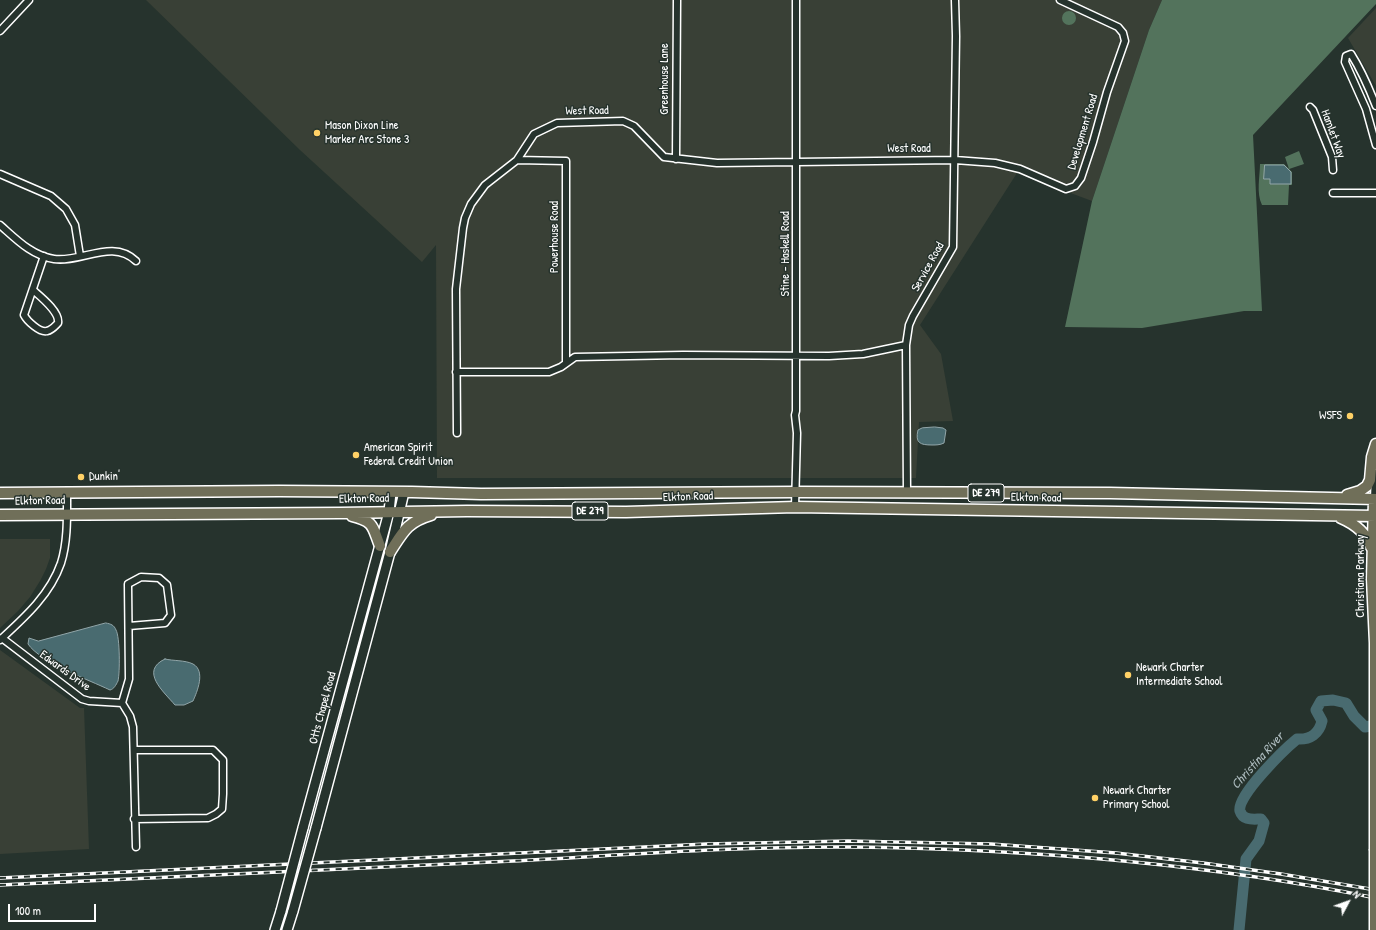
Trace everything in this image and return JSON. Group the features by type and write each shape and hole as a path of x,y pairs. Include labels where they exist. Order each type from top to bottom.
{"main road":[{"path":"1336,498 1360,491 1367,486 1372,476 1372,457 1376,444"},
{"name":"Otts Chapel Road","path":"287,930 390,552 394,512 392,492"},
{"name":"Otts Chapel Road","path":"275,930 380,546 404,492"},
{"name":"Elkton Road","path":"0,493 1110,493 1375,499"},
{"name":"Christiana Parkway","path":"1375,499 1372,551 1375,639 1375,930"},
{"name":"Elkton Road","path":"0,515 442,511 626,512 795,507 1103,513 1375,516"},
{"path":"390,552 402,533 410,524 422,517 442,511"},
{"path":"340,513 363,518 369,522 375,532 380,546"},
{"path":"1333,515 1351,522 1359,528 1368,538 1372,551"}],"street":[{"path":"0,31 29,0"},
{"name":"Greenhouse Lane","path":"676,159 677,0"},
{"name":"Stine - Haskell Road","path":"795,507 797,433 795,415 797,162 796,0"},
{"name":"Service Road","path":"907,493 906,345 908,325 953,247 955,160 955,0"},
{"name":"Development Road","path":"955,160 995,163 1020,169 1066,189 1075,186 1081,178 1107,92 1125,41 1123,33 1118,27 1060,0"},
{"path":"1376,106 1371,92 1355,60 1351,54 1346,56 1345,62 1366,110 1376,145"},
{"name":"Hamlet Way","path":"1310,106 1332,157 1333,170"},
{"name":"West Road","path":"457,433 456,289 465,218 474,199 485,185 517,160 534,134 557,123 623,121 634,126 664,157 676,159 717,163 955,160"},
{"name":"Powerhouse Road","path":"517,160 566,161 566,362"},
{"path":"0,174 51,196 66,209 75,225 80,256"},
{"path":"1333,193 1376,193"},
{"path":"0,225 30,250 55,259 109,251 128,254 136,261"},
{"path":"33,290 58,317 58,323 48,332 42,332 25,318 25,313 44,256"},
{"path":"456,372 549,372 562,367 566,362 575,357 683,355 829,356 863,354 906,345"},
{"path":"1375,499 1376,444"},
{"path":"1,639 27,614 50,586 61,563 66,531 66,492"},
{"path":"129,626 165,623 171,615 167,585 159,578 141,577 128,584 129,679 122,703 132,722 136,847"},
{"name":"Edwards Drive","path":"1,639 82,699 89,701 122,703"},
{"path":"134,750 213,750 223,760 222,809 216,814 208,818 134,818"}],"shaded area":[{"path":"146,0 1162,0 1149,30 1092,201 1017,173 920,325 941,354 953,421 919,422 916,478 437,478 436,245 422,262 300,150"},
{"path":"1376,8 1376,86 1348,38"},
{"path":"0,539 50,539 50,558 40,581 30,597 0,628"},
{"path":"0,650 80,708 84,708 89,849 0,854"}],"green space":[{"path":"1162,0 1376,0 1376,4 1253,135 1262,311 1244,311 1142,328 1065,327 1092,201 1149,30"},
{"path":"1066,11 1072,11 1076,15 1076,21 1072,25 1066,25 1062,21 1062,15"},
{"path":"1299,151 1304,164 1289,169 1285,157"},
{"path":"1260,164 1284,164 1292,172 1292,185 1289,185 1288,205 1262,205 1259,195"}],"water":[{"path":"1265,165 1284,165 1291,172 1291,184 1270,184 1270,179 1264,179"},
{"path":"935,427 946,430 944,443 940,445 932,445 922,444 919,442 917,438 918,430 922,428"},
{"path":"106,623 115,628 119,647 119,677 114,688 110,690 54,664 34,651 28,644 29,638 38,641"},
{"path":"165,659 186,662 197,667 200,676 197,692 193,701 184,705 175,705 156,682 154,669"}],"waterway":[{"name":"Christina River","path":"1239,930 1246,859 1259,841 1264,823 1261,819 1246,818 1240,811 1241,804 1253,784 1297,739 1310,737 1316,733 1321,726 1322,721 1316,710 1321,701 1333,700 1346,703 1354,716 1365,727 1376,725"}],"railway":[{"path":"0,878 707,844 848,841 991,844 1116,853 1281,874 1376,890"},
{"path":"0,885 513,861 725,849 852,847 984,851 1115,860 1246,876 1376,898"}],"place":[{"name":"Mason Dixon Line Marker Arc Stone 3","path":"317,133"},
{"name":"WSFS","path":"1350,416"},
{"name":"American Spirit Federal Credit Union","path":"356,455"},
{"name":"Dunkin'","path":"81,477"},
{"name":"Newark Charter Intermediate School","path":"1128,675"},
{"name":"Newark Charter Primary School","path":"1095,798"}]}
